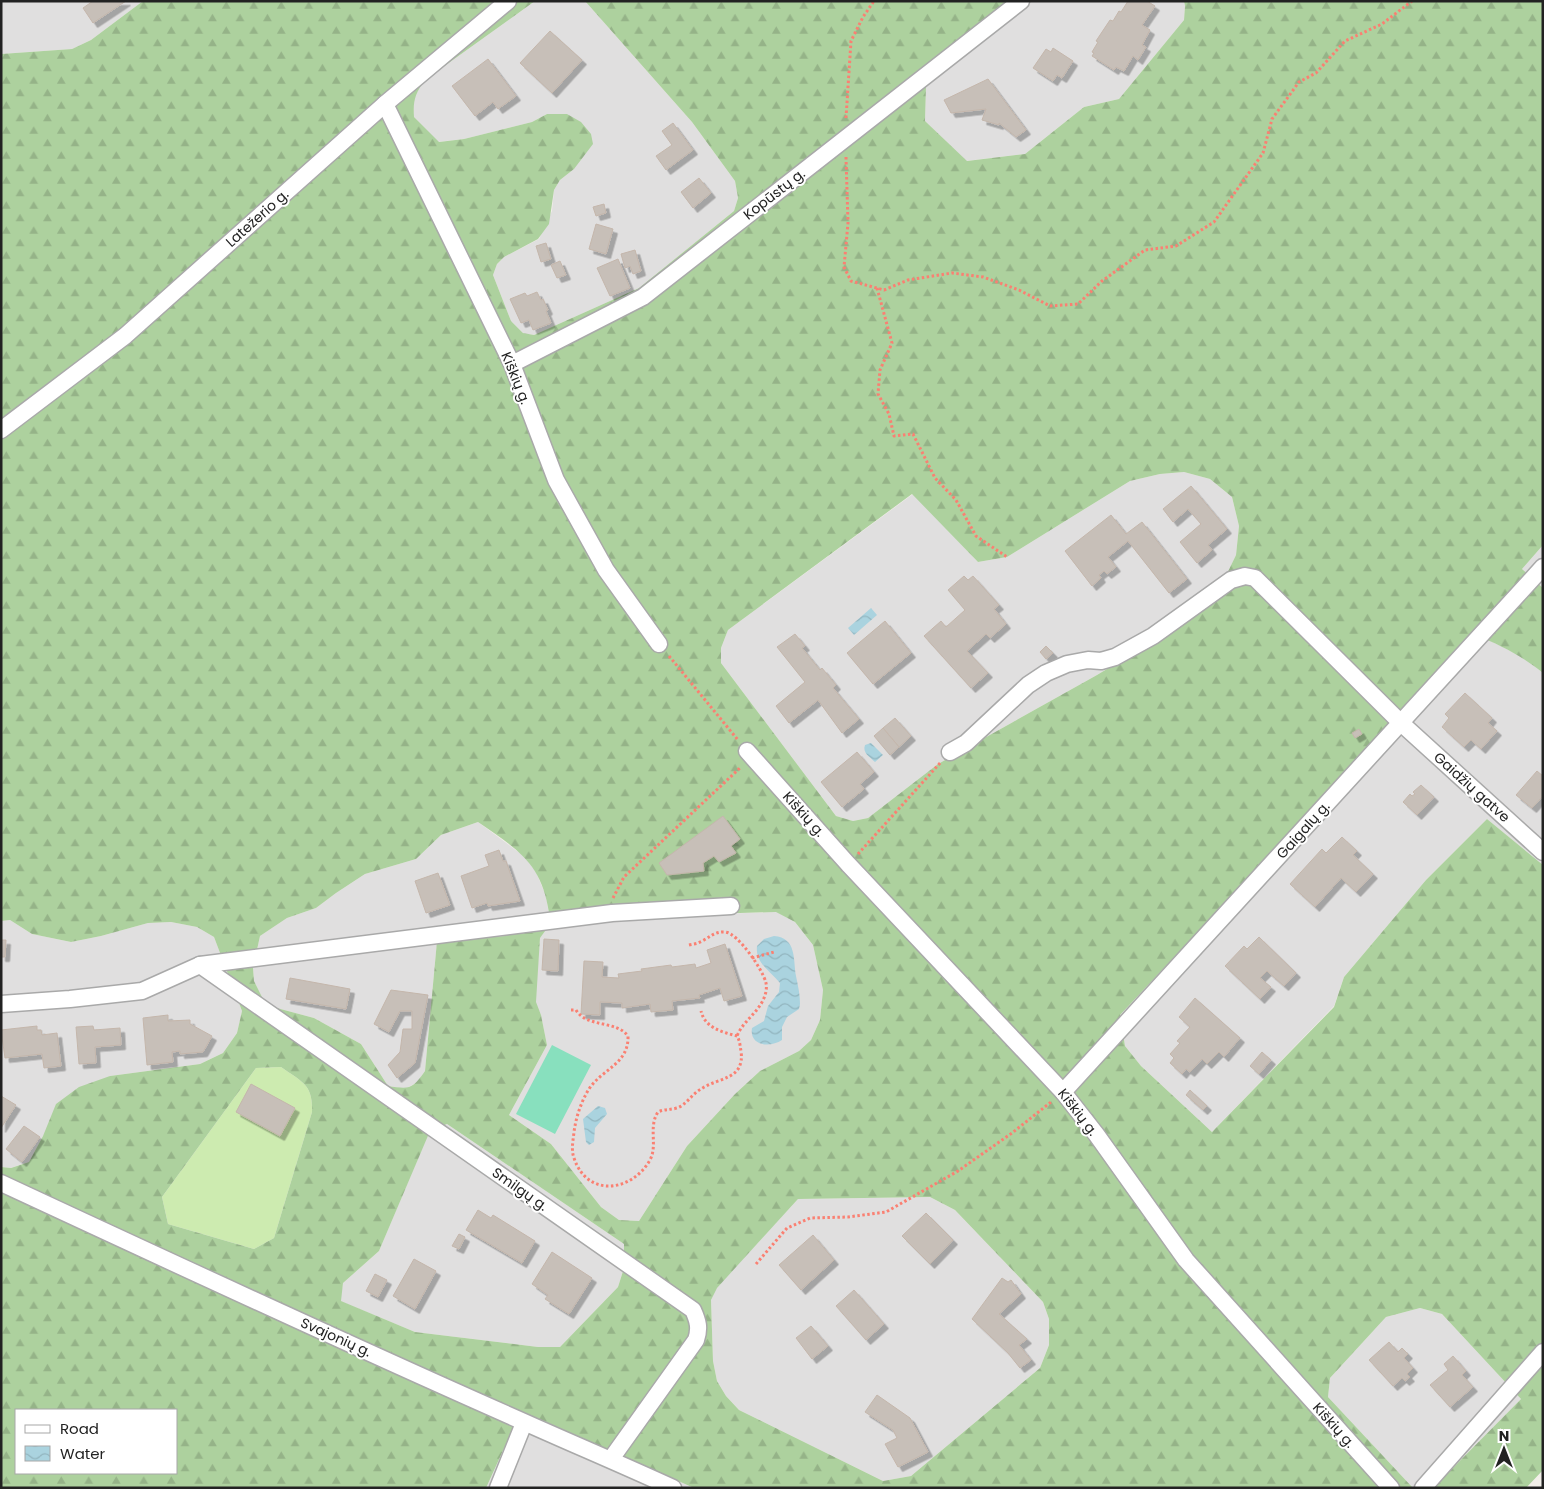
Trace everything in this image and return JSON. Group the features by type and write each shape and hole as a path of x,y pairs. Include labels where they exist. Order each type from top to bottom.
{"street":[{"name":"Latežerio g.","path":"1,430 125,336 385,104 508,1"},
{"name":"Kopūstų g.","path":"512,364 643,297 1022,1"},
{"name":"Kiškių g.","path":"385,104 512,364 556,480 606,570 659,644"},
{"name":"Gaigalų g.","path":"1064,1092 1543,567"},
{"name":"Gaidžių gatve","path":"950,752 966,743 1028,685 1046,673 1067,664 1115,657 1153,636 1231,580 1245,576 1254,578 1401,722 1543,852"},
{"name":"Kiškių g.","path":"750,754 848,864 1064,1092 1186,1260 1391,1488"},
{"path":"1,1004 142,991 200,965 612,913 731,906"},
{"name":"Smilgų g.","path":"200,965 693,1310 698,1320 699,1331 696,1340 611,1459"},
{"name":"Svajonių g.","path":"1,1183 182,1267 673,1488"},
{"path":"1422,1488 1543,1352"},
{"path":"498,1488 524,1422"}],"path":[{"path":"874,1 862,17 851,41 845,138 848,223 844,267 851,282 884,290 908,280 952,273 983,277 1018,290 1050,306 1078,304 1102,282 1145,250 1176,246 1214,222 1262,153 1272,119 1299,82 1316,73 1345,41 1382,24 1412,1"},
{"path":"877,288 892,343 880,370 878,394 889,414 894,436 914,434 936,478 956,500 976,536 1007,557"},
{"path":"612,913 613,896 624,877 750,754 659,644"},
{"path":"848,864 950,752"},
{"path":"689,945 699,943 719,932 730,933 735,936 754,958 764,978 766,990 762,1002 741,1028 737,1036"},
{"path":"754,958 774,952"},
{"path":"571,1010 576,1010 582,1017 621,1030 628,1036 625,1054 590,1088 577,1115 575,1127 572,1149 579,1169 592,1183 603,1187 623,1184 634,1177 650,1160 653,1152 652,1125 658,1112 676,1108 699,1090 736,1072 740,1065 742,1057 737,1036 717,1030 706,1021 701,1011"},
{"path":"756,1264 787,1228 810,1218 886,1212 958,1171 1012,1133 1064,1092"}],"shaded area":[{"path":"1,1 143,1 91,40 72,49 1,54"},
{"path":"535,1 585,1 692,122 735,181 738,198 734,211 639,288 534,335 523,333 511,321 493,275 497,264 504,257 539,239 552,211 554,190 560,180 574,169 567,114 547,114 532,122 464,139 438,142 414,117 413,102 425,80"},
{"path":"1013,1 1184,1 1185,6 1184,20 1119,99 1084,107 1025,154 966,161 925,121 926,87 961,42"},
{"path":"1184,472 1210,479 1232,497 1239,526 1236,555 1222,584 1198,614 1097,675 938,764 868,818 853,821 836,816 721,663 721,648 728,630 913,494 978,562 1007,557 1130,481 1160,474"},
{"path":"1543,545 1543,588 1522,569"},
{"path":"1476,635 1526,659 1543,673 1543,865 1487,819 1426,880 1344,977 1334,1006 1212,1132 1141,1066 1125,1046 1120,1015"},
{"path":"478,822 525,857 536,872 546,896 549,914 505,936 437,941 425,1071 418,1082 405,1089 388,1086 361,1044 314,1018 273,1007 263,999 254,981 253,968 260,936 287,918 316,908 365,874 416,859 441,835"},
{"path":"777,912 795,922 813,945 823,990 820,1020 811,1040 799,1051 760,1071 735,1094 687,1146 639,1221 619,1220 601,1207 551,1144 509,1115 547,1045 541,1015 535,1002 540,937 548,927 642,916"},
{"path":"10,920 32,934 71,942 148,923 171,922 197,927 214,937 242,1011 237,1033 223,1053 200,1064 110,1076 43,1136 29,1162 11,1168 1,1167 1,921"},
{"path":"447,1124 624,1244 624,1268 618,1287 560,1347 538,1347 415,1332 340,1301 343,1283 379,1251 430,1130"},
{"path":"930,1197 955,1210 1043,1302 1049,1319 1049,1345 1040,1368 911,1476 883,1481 739,1410 726,1396 717,1381 713,1361 711,1300 716,1288 798,1199"},
{"path":"1420,1308 1442,1314 1521,1399 1433,1488 1413,1488 1328,1397 1330,1378 1386,1317"},
{"path":"521,1411 694,1488 486,1488"}],"green space":[{"path":"143,1 535,1 425,80 414,102 414,117 439,142 464,139 532,122 547,114 567,114 581,122 591,134 593,144 574,169 560,180 554,190 549,224 538,239 504,257 497,264 493,275 511,321 523,333 534,335 639,288 734,211 738,198 735,181 692,122 585,1 1013,1 961,42 926,87 925,121 967,161 1025,154 1084,107 1119,99 1184,20 1184,1 1543,1 1543,545 1522,569 1543,588 1543,673 1511,651 1476,635 1120,1015 1125,1046 1141,1066 1212,1132 1334,1007 1344,977 1426,880 1487,819 1543,865 1543,1470 1526,1488 1433,1488 1521,1399 1442,1314 1420,1308 1386,1317 1330,1378 1328,1397 1413,1488 694,1488 521,1411 486,1488 1,1488 1,1167 11,1168 29,1162 43,1136 56,1104 79,1087 110,1076 200,1064 223,1053 237,1033 242,1011 214,937 197,927 171,922 148,923 71,942 32,934 10,920 1,921 1,54 72,49 91,40","holes":["1184,472 1210,479 1232,497 1239,526 1236,555 1222,584 1198,614 1097,675 938,764 868,818 853,821 836,816 721,663 721,648 728,630 912,494 978,562 1007,557 1130,481 1160,474","478,822 505,841 516,849 534,869 546,896 549,913 505,936 437,941 425,1071 417,1082 410,1087 388,1086 361,1044 314,1018 273,1007 263,999 254,981 253,968 260,936 287,918 316,908 365,874 416,859 441,835","776,912 795,922 813,945 823,990 820,1020 811,1040 799,1051 760,1071 735,1094 687,1146 639,1221 619,1220 601,1207 551,1144 509,1115 547,1045 541,1015 536,1002 540,938 548,927 642,916","281,1067 300,1080 311,1095 312,1112 274,1238 254,1249 168,1224 162,1197 256,1068","447,1124 624,1244 624,1268 618,1287 560,1347 538,1347 415,1332 341,1301 343,1283 379,1251 430,1131","930,1197 955,1210 1043,1302 1049,1319 1049,1345 1040,1368 911,1476 883,1481 739,1410 726,1396 717,1381 713,1361 711,1300 717,1288 798,1199"]},
{"path":"552,1045 591,1065 555,1134 516,1114"},
{"path":"281,1067 300,1080 308,1089 311,1095 312,1112 274,1238 254,1249 168,1224 162,1197 256,1068"}],"water":[{"path":"871,608 877,615 854,635 848,628"},
{"path":"871,743 883,755 875,762 867,755 864,748 865,745"},
{"path":"774,936 787,941 792,950 800,1004 799,1009 787,1017 782,1027 782,1040 772,1044 761,1044 754,1039 752,1028 764,1021 768,1006 779,992 780,983 761,962 758,957 757,946 764,939"},
{"path":"598,1106 605,1108 607,1114 595,1128 594,1142 589,1145 586,1142 583,1119"}],"building":[{"path":"93,1 126,1 93,23 83,8"},
{"path":"1128,1 1147,1 1155,6 1142,25 1150,30 1142,45 1146,47 1138,60 1133,56 1124,71 1116,67 1114,70 1092,56 1094,53 1092,52 1098,42 1096,41 1110,20 1113,21"},
{"path":"550,31 582,60 552,93 520,63"},
{"path":"1053,48 1073,61 1062,78 1057,75 1053,81 1033,68 1046,49 1051,52"},
{"path":"488,59 516,96 498,109 493,102 475,116 452,86"},
{"path":"988,79 1026,130 1016,137 999,123 999,125 982,120 986,109 951,113 944,100"},
{"path":"673,123 693,150 666,170 656,156 672,145 662,131"},
{"path":"699,178 711,193 693,208 681,192"},
{"path":"604,204 606,213 596,216 593,207"},
{"path":"596,224 613,229 606,254 589,249"},
{"path":"546,243 551,259 541,262 536,246"},
{"path":"635,250 641,271 633,274 630,266 625,268 621,254"},
{"path":"618,259 630,288 610,296 597,268"},
{"path":"560,261 566,275 557,278 551,265"},
{"path":"537,292 548,310 546,311 551,323 533,330 529,320 521,323 510,299 525,293 527,296"},
{"path":"1191,486 1227,529 1208,545 1212,550 1197,563 1180,542 1201,524 1188,509 1173,522 1163,509"},
{"path":"1111,515 1126,534 1142,522 1187,579 1169,593 1128,541 1108,557 1116,567 1107,574 1104,571 1099,575 1101,578 1092,586 1065,551"},
{"path":"964,576 968,580 973,576 999,605 994,609 1006,624 990,638 986,634 967,651 988,673 971,688 924,636 941,621 946,627 965,610 948,590"},
{"path":"885,621 911,653 873,684 847,653"},
{"path":"795,634 805,646 802,648 820,670 822,668 836,685 833,688 859,719 842,733 818,700 789,723 776,706 805,682 777,647"},
{"path":"1046,646 1053,653 1046,659 1040,652"},
{"path":"1465,693 1492,718 1488,723 1497,731 1481,749 1471,740 1464,747 1442,727 1449,718 1445,714"},
{"path":"895,718 911,736 899,747 883,728"},
{"path":"883,728 899,747 890,755 874,736"},
{"path":"1359,729 1362,734 1355,738 1352,733"},
{"path":"857,752 874,772 860,784 864,789 842,807 821,782"},
{"path":"1537,771 1543,776 1543,796 1532,808 1516,795"},
{"path":"1421,785 1434,797 1417,815 1403,802 1410,794 1412,796 1415,794 1413,792"},
{"path":"723,816 740,839 731,846 736,853 719,862 714,856 703,863 704,871 667,875 659,863"},
{"path":"1342,837 1357,851 1353,855 1373,874 1356,892 1341,878 1315,907 1290,884 1322,849 1326,853"},
{"path":"499,850 503,861 506,861 520,901 488,906 487,903 472,908 461,876 489,866 485,855"},
{"path":"438,873 450,905 426,913 415,881"},
{"path":"1259,937 1296,973 1284,986 1267,971 1260,978 1271,987 1260,999 1225,966 1244,946 1247,949"},
{"path":"544,939 559,940 558,971 542,970"},
{"path":"1,940 6,940 5,957 1,957"},
{"path":"725,944 742,996 724,1001 720,988 699,995 700,998 672,1001 673,1010 651,1012 650,1004 622,1008 622,1003 600,1002 600,1015 581,1014 584,961 603,962 602,977 619,978 618,974 671,965 672,967 695,964 696,968 711,963 707,950"},
{"path":"290,978 350,989 346,1009 286,999"},
{"path":"391,990 428,995 415,1063 397,1078 388,1065 400,1052 403,1029 412,1029 412,1011 400,1011 389,1032 374,1024"},
{"path":"1195,998 1240,1038 1224,1057 1219,1052 1207,1064 1202,1059 1190,1072 1186,1069 1182,1074 1170,1063 1174,1058 1170,1054 1180,1043 1177,1041 1190,1027 1179,1017"},
{"path":"168,1015 168,1021 190,1020 190,1024 212,1036 203,1052 180,1054 180,1051 172,1052 173,1062 147,1065 143,1018"},
{"path":"37,1026 37,1030 41,1030 42,1035 57,1033 61,1066 44,1068 42,1054 5,1058 1,1030"},
{"path":"93,1026 94,1030 120,1028 121,1045 95,1047 96,1063 79,1064 76,1027"},
{"path":"1262,1052 1271,1060 1259,1074 1250,1066"},
{"path":"251,1084 295,1108 280,1136 236,1112"},
{"path":"1190,1090 1207,1106 1203,1110 1186,1095"},
{"path":"1,1096 16,1105 1,1128"},
{"path":"24,1126 40,1137 22,1162 6,1149"},
{"path":"478,1210 491,1218 493,1215 535,1241 522,1263 466,1230"},
{"path":"926,1213 953,1240 930,1264 902,1236"},
{"path":"459,1234 465,1237 459,1249 452,1246"},
{"path":"813,1235 834,1260 801,1290 779,1265"},
{"path":"552,1252 592,1278 569,1314 545,1299 548,1295 532,1284"},
{"path":"414,1259 436,1271 415,1309 393,1296"},
{"path":"375,1274 387,1280 378,1297 366,1291"},
{"path":"1002,1278 1008,1282 1011,1280 1021,1294 999,1314 1027,1339 1019,1345 1031,1360 1020,1368 1008,1353 972,1319"},
{"path":"854,1290 884,1324 866,1340 836,1306"},
{"path":"811,1326 828,1346 812,1359 796,1338"},
{"path":"1389,1342 1398,1352 1402,1348 1408,1354 1404,1358 1413,1368 1407,1374 1410,1377 1405,1381 1402,1378 1393,1386 1369,1360"},
{"path":"1453,1356 1466,1371 1462,1375 1473,1387 1450,1407 1430,1385 1448,1370 1444,1364"},
{"path":"877,1395 910,1418 928,1452 898,1467 885,1444 897,1438 893,1430 865,1412"}]}
